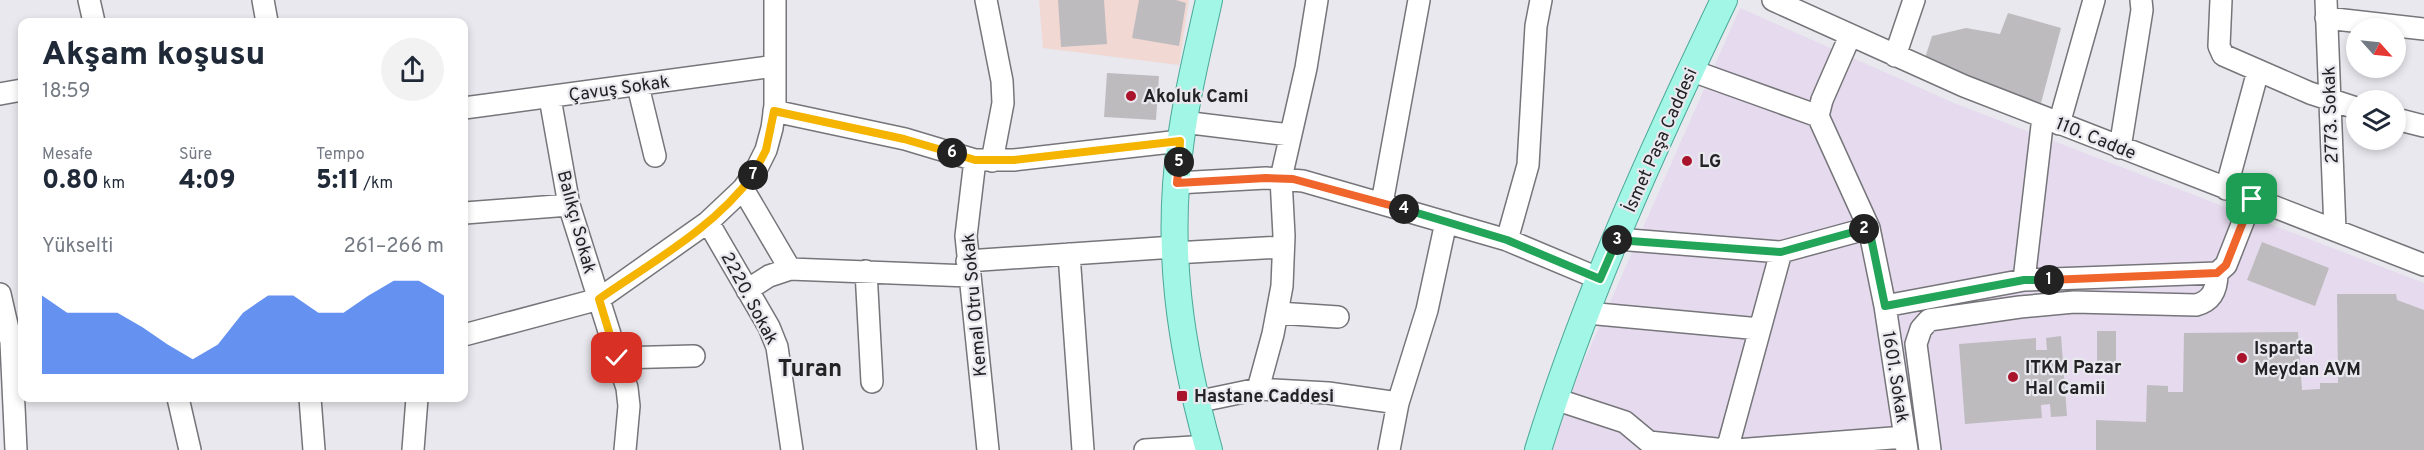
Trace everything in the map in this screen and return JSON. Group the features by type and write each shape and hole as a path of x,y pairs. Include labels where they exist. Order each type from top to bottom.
{"main road":[{"path":"1208,448 1179,316 1174,250 1182,132 1209,0"},
{"name":"İsmet Paşa Caddesi","path":"1538,450 1600,279 1690,70 1724,0"}],"street":[{"path":"89,0 93,18"},
{"path":"263,0 266,18"},
{"path":"468,334 599,299 708,222 743,189 766,150 774,111 775,0"},
{"name":"Kemal Otru Sokak","path":"986,0 1002,81 1003,103 967,215 968,268 988,450"},
{"path":"1258,389 1278,313 1283,247 1281,178 1306,68 1317,0"},
{"path":"1382,203 1419,0"},
{"path":"1507,240 1528,165 1536,34 1541,0"},
{"name":"110. Cadde","path":"1773,0 1895,56 2051,120 2424,265"},
{"path":"1895,56 1914,0"},
{"path":"2024,280 2051,120 2094,0"},
{"path":"2120,148 2142,10 2141,0"},
{"path":"2221,0 2220,51 2258,71 2346,105"},
{"path":"2326,9 2424,29"},
{"name":"2773. Sokak","path":"2326,9 2335,230"},
{"path":"1690,70 1818,116 1821,100 1851,36"},
{"name":"Çavuş Sokak","path":"468,108 775,66"},
{"path":"2226,189 2258,71"},
{"path":"638,86 655,156"},
{"path":"0,94 18,91"},
{"name":"Balıkçı Sokak","path":"550,98 569,205 627,388 625,450"},
{"path":"774,111 904,139 984,161 1182,132 1290,135"},
{"name":"1601. Sokak","path":"1818,116 1869,228 1885,306 1906,443"},
{"path":"2406,122 2424,126"},
{"path":"1177,183 1281,178 1303,180 1507,240 1600,279"},
{"path":"743,189 790,269"},
{"path":"1885,306 2024,280 2208,274 2226,265 2252,199"},
{"path":"468,213 569,205"},
{"name":"2220. Sokak","path":"708,222 769,327 777,346 792,450"},
{"path":"1389,450 1398,403 1430,299 1446,222"},
{"path":"1617,239 1781,252 1869,228"},
{"path":"747,290 769,276 790,269 866,271 968,268 1069,254 1283,247"},
{"path":"1555,399 1624,422 1649,442 1726,450 1781,252"},
{"path":"1069,254 1083,450"},
{"path":"866,271 872,382"},
{"path":"1930,450 1916,344 1921,329 1929,320 2074,302 2196,305 2212,296 2216,290 2208,274"},
{"path":"9,302 16,450"},
{"path":"1278,313 1338,317"},
{"path":"1587,313 1760,329"},
{"path":"617,358 694,356"},
{"path":"1197,402 1258,389 1328,393 1398,403"},
{"path":"179,402 190,450"},
{"path":"310,402 314,450"},
{"path":"413,450 417,402"},
{"path":"1736,450 1906,443"},
{"path":"1145,450 1208,448"}],"shaded area":[{"path":"1039,0 1189,0 1179,65 1043,48"},
{"path":"1740,8 1954,103 2424,283 2424,450 1550,450 1573,386"}],"building":[{"path":"1058,0 1104,0 1107,44 1061,47"},
{"path":"1139,0 1176,0 1186,3 1179,46 1132,38"},
{"path":"2008,13 2061,28 2041,103 1925,58 1932,36 1966,28 2000,34"},
{"name":"Akoluk Cami","path":"1107,73 1159,76 1156,120 1104,117"},
{"path":"2262,242 2329,268 2315,306 2247,280"},
{"name":"Isparta Meydan AVM","path":"2337,294 2396,294 2397,300 2424,310 2424,450 2096,450 2096,420 2146,422 2147,385 2168,386 2168,392 2183,392 2184,333 2298,332 2302,390 2320,389 2320,383 2338,383"},
{"path":"2097,331 2116,331 2116,362 2097,362"},
{"name":"ITKM Pazar Hal Camii","path":"2061,336 2067,416 2051,417 2050,404 2041,405 2042,418 1965,424 1959,344 2036,338 2036,350 2047,350 2046,338"}],"place":[{"name":"Akoluk Cami","path":"1131,96"},
{"name":"LG","path":"1687,161"},
{"name":"Isparta Meydan AVM","path":"2242,358"},
{"name":"ITKM Pazar Hal Camii","path":"2013,377"},
{"name":"Hastane Caddesi","path":"1182,396"}],"district":[{"name":"Turan","path":"810,368"}],"route":[{"path":"617,358 599,299 708,222 743,189 766,150 774,111 925,144 975,160 1014,160 1180,141 1177,183 1266,178 1303,180 1490,234 1600,279 1617,239 1781,252 1869,228 1885,306 2024,280 2217,273 2226,265 2252,199"}]}
